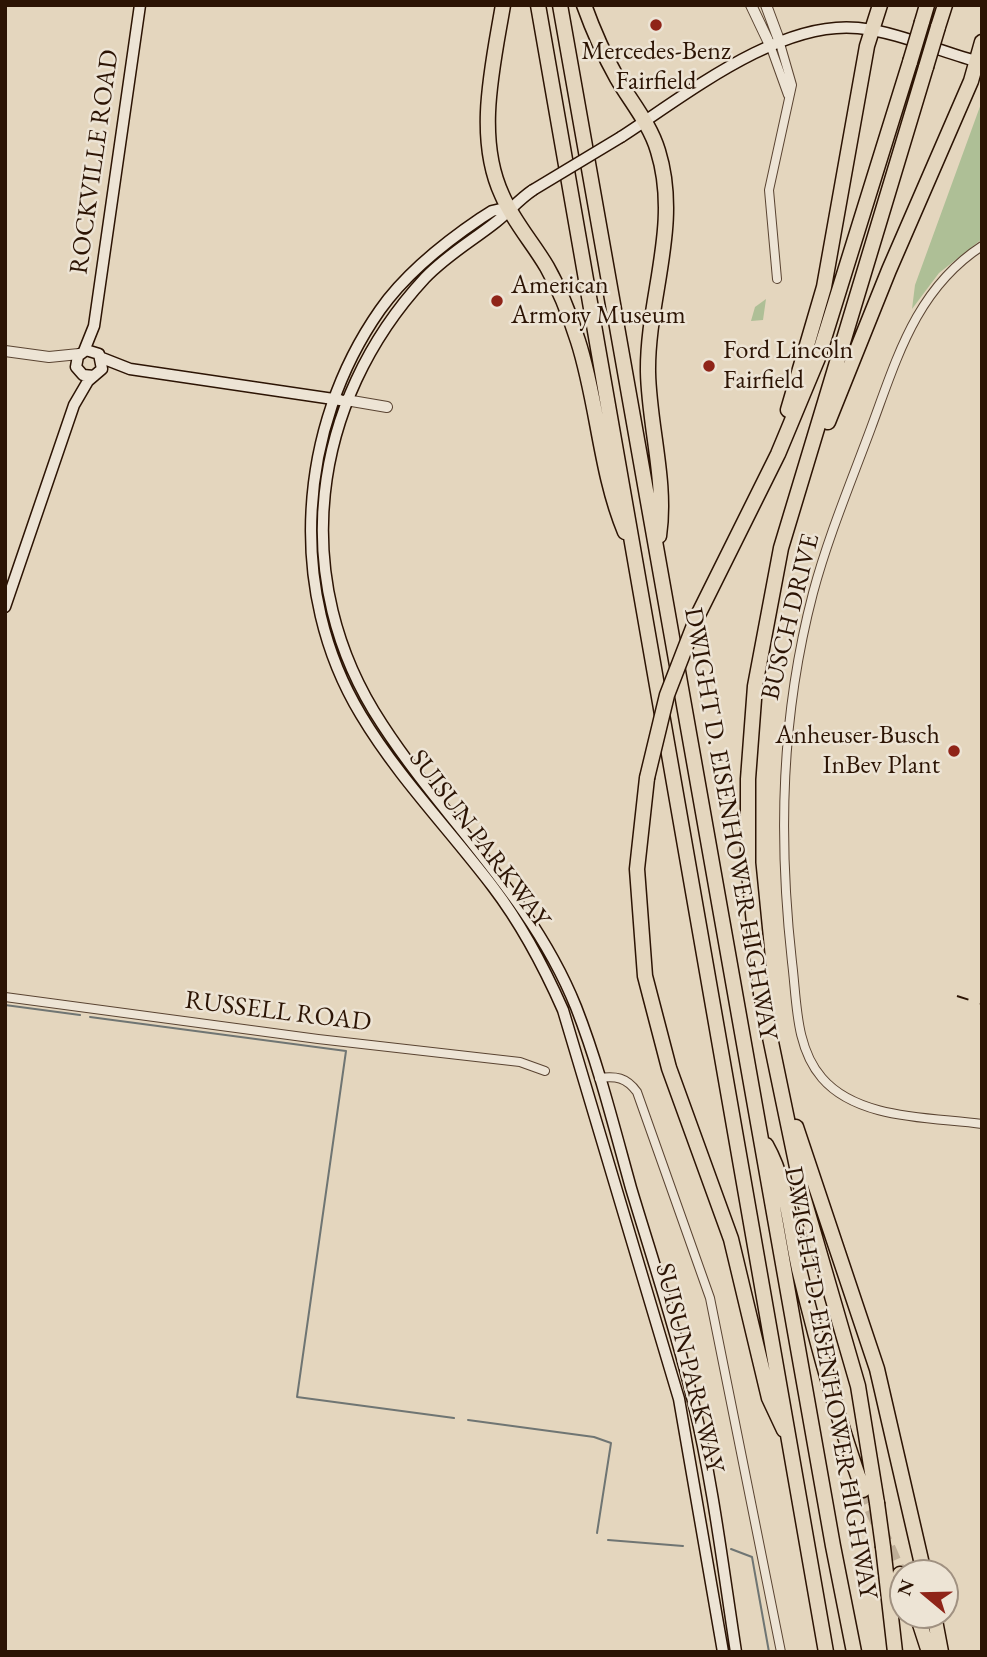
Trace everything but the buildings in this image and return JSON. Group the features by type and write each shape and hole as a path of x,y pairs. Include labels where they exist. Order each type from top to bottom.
{"highway":[{"path":"503,5 489,125 493,167 509,207 547,268 568,315 585,367 615,509 635,556"},
{"name":"DWIGHT D. EISENHOWER HIGHWAY","path":"538,5 826,1652"},
{"name":"DWIGHT D. EISENHOWER HIGHWAY","path":"561,5 656,554 854,1652"},
{"path":"584,5 607,59 644,121 659,153 667,206 649,346 649,387 660,509 656,554"},
{"path":"738,535 790,406 818,312 871,30 880,5"},
{"path":"788,1437 769,1398 731,1239 668,1068 647,988 640,943 638,869 647,778 667,695 698,615 778,454 818,358 927,5"},
{"path":"895,1652 877,1503 858,1385 803,1196 761,994 754,938 747,819 755,686 781,548 945,5"},
{"path":"781,548 853,358 980,62 982,42"},
{"path":"779,1083 786,1088 810,1172 877,1369 921,1559"},
{"path":"762,1136 777,1165 801,1274 863,1490"},
{"path":"922,1629 929,1652"},
{"path":"936,1629 940,1652"}],"main road":[{"name":"ROCKVILLE ROAD","path":"81,352 94,326 141,5"},
{"name":"SUISUN PARKWAY","path":"723,1652 679,1399 563,1010 539,959 509,909 372,733 346,688 326,635 313,569 310,525 315,468 334,399 351,361 381,308 433,253 484,223 499,221 509,207 533,190 644,121 774,43 831,28 871,30 980,62"},
{"name":"SUISUN PARKWAY","path":"472,230 410,295 374,345 346,400 330,450 322,526 329,590 346,653 382,725 504,879 536,927 575,1005 600,1078 692,1396 736,1652"},
{"name":"ROCKVILLE ROAD","path":"94,326 100,356"},
{"path":"74,405 81,352 92,350 130,369 346,400"},
{"path":"5,607 74,405 88,381 97,374 100,356"},
{"path":"78,370 85,376 130,369"}],"street":[{"path":"751,5 774,43 792,85 788,95 788,112 774,156 769,190 777,279"},
{"path":"766,5 774,43"},
{"name":"BUSCH DRIVE","path":"982,246 935,285 908,329 825,556 794,677 784,768 784,881 802,1040 821,1077 833,1090 862,1105 982,1124"},
{"path":"5,351 49,357 78,370"},
{"path":"49,357 81,352"},
{"path":"346,400 387,407"},
{"name":"RUSSELL ROAD","path":"5,997 318,1040 520,1062 545,1071"},
{"path":"600,1078 615,1076 632,1085 710,1298 782,1652"}],"green space":[{"path":"982,101 982,239 939,273 912,309 915,285"},
{"path":"766,299 763,320 751,321 755,307"}],"waterway":[{"path":"5,1005 80,1015"},
{"path":"90,1017 346,1051 297,1397 454,1418"},
{"path":"468,1420 594,1437 611,1443 597,1533"},
{"path":"608,1540 683,1546"},
{"path":"731,1549 752,1557 769,1652"}],"tunnel":[{"path":"863,1490 893,1559"}],"railway":[{"path":"957,996 982,1004"}],"place":[{"name":"Mercedes-Benz Fairfield","path":"656,25"},
{"name":"American Armory Museum","path":"497,301"},
{"name":"Ford Lincoln Fairfield","path":"709,366"},
{"name":"Anheuser-Busch InBev Plant","path":"954,751"}]}
